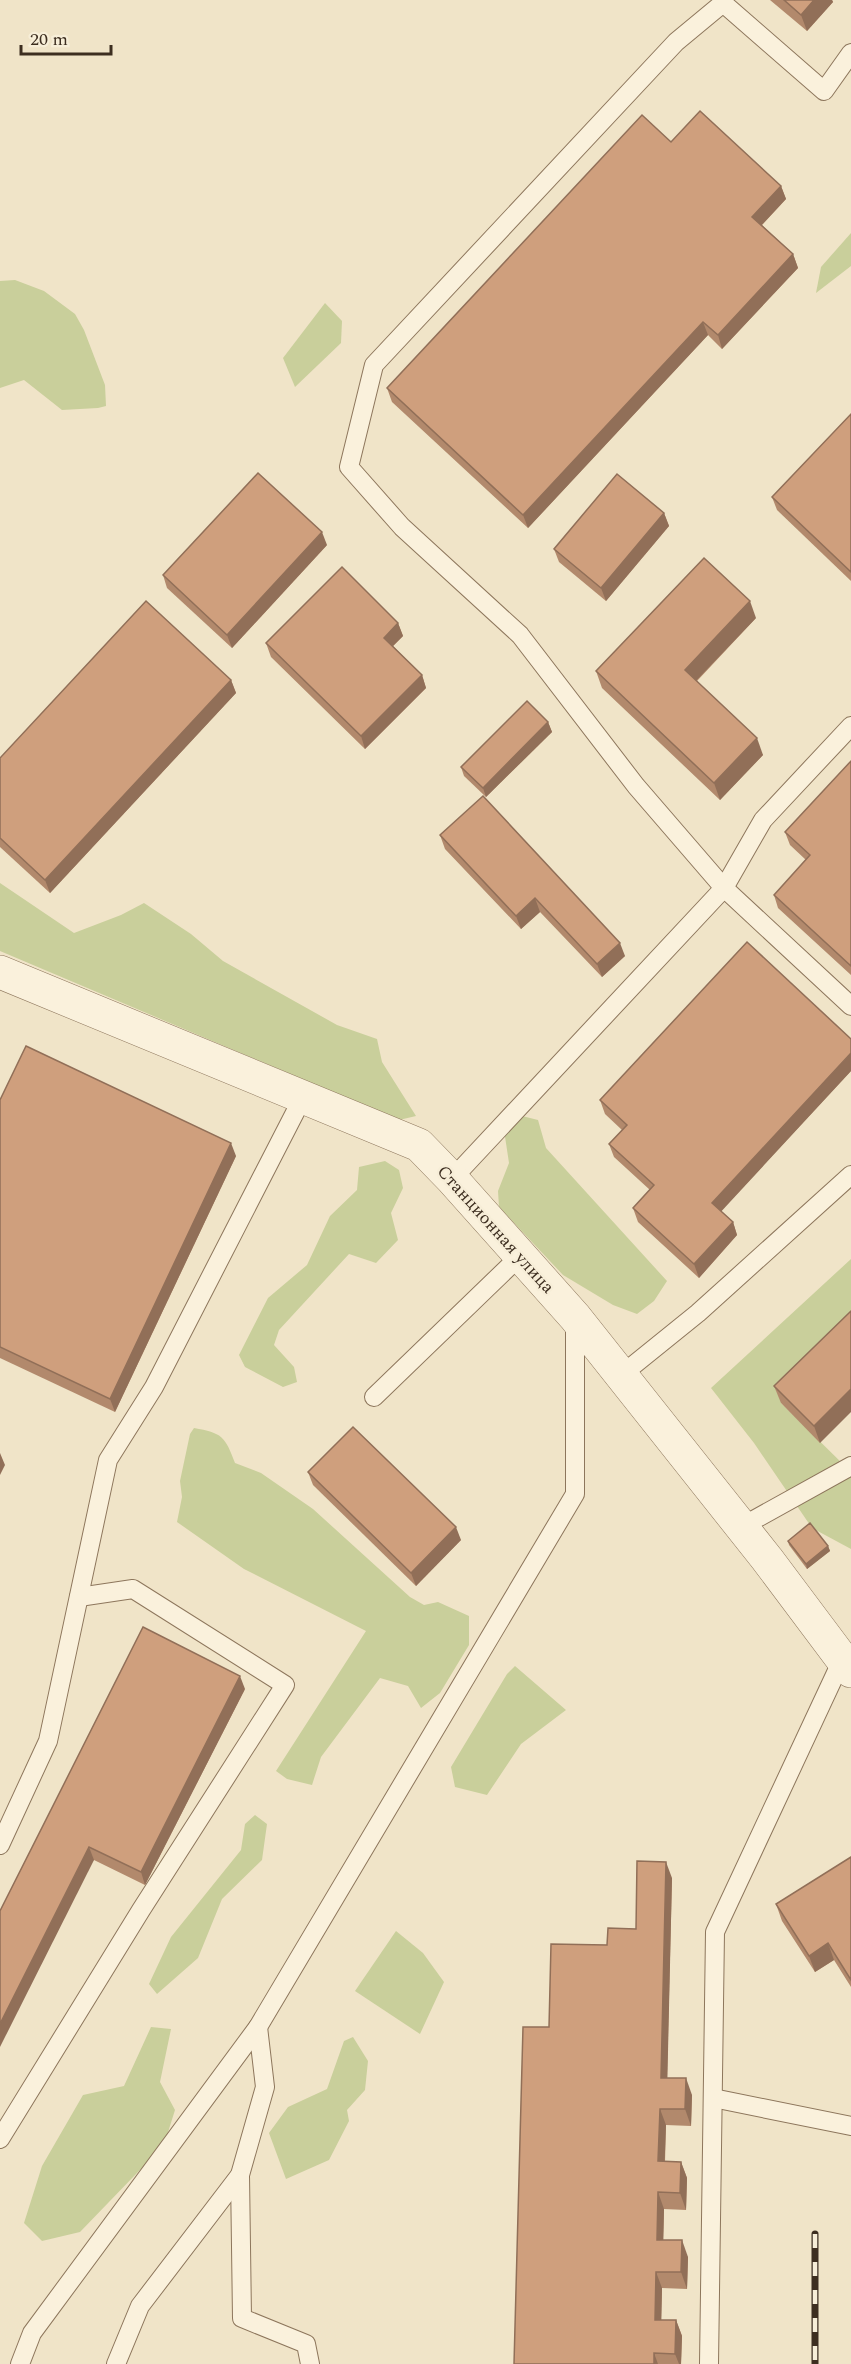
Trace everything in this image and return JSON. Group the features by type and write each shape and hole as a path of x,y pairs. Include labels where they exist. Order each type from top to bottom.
{"street":[{"name":"Станционная улица","path":"0,972 420,1145 575,1317 741,1527 847,1666"}],"lane":[{"path":"851,53 824,92 723,3 676,42 374,365 349,467 402,527 520,635 636,786 724,888 851,1006"},
{"path":"452,1179 724,888 763,820 851,726"},
{"path":"0,1845 48,1741 108,1460 154,1387 303,1097"},
{"path":"620,1376 698,1313 851,1175"},
{"path":"375,1397 520,1256"},
{"path":"20,2364 32,2333 258,2027 575,1494 575,1317"},
{"path":"741,1527 851,1466"},
{"path":"0,2139 141,1910 285,1685 134,1589 79,1596"},
{"path":"709,2364 715,1932 847,1666"},
{"path":"258,2027 265,2087 240,2175 242,2318 306,2344 310,2364"},
{"path":"712,2098 851,2126"},
{"path":"116,2364 140,2306 240,2175"}],"green space":[{"path":"851,233 851,266 816,293 821,267"},
{"path":"15,280 44,291 75,314 84,330 105,385 106,406 62,410 24,380 0,388 0,281"},
{"path":"325,303 342,321 341,343 295,387 283,358"},
{"path":"0,883 74,933 121,915 144,903 191,934 223,961 337,1025 377,1039 382,1062 416,1116 399,1120 0,951"},
{"path":"522,1116 538,1120 546,1148 667,1281 654,1301 637,1314 613,1305 563,1275 499,1207 498,1191 509,1163 504,1130"},
{"path":"385,1161 399,1170 403,1188 391,1213 398,1240 376,1263 349,1254 279,1330 274,1345 294,1367 297,1382 283,1387 245,1367 239,1355 268,1298 307,1265 330,1216 357,1190 359,1167"},
{"path":"851,1259 851,1333 781,1403 851,1472 851,1549 812,1528 754,1443 711,1388"},
{"path":"194,1428 221,1437 235,1463 261,1473 313,1509 410,1597 424,1605 438,1602 469,1616 469,1645 440,1693 421,1708 408,1686 380,1678 321,1757 312,1785 287,1779 276,1771 366,1631 244,1569 177,1522 182,1497 180,1481 190,1434"},
{"path":"515,1666 566,1710 521,1744 487,1795 455,1787 451,1767 507,1674"},
{"path":"255,1815 267,1824 262,1860 222,1899 198,1958 157,1994 149,1984 171,1937 241,1850 245,1824"},
{"path":"396,1931 423,1953 444,1982 420,2034 355,1991"},
{"path":"151,2027 171,2029 160,2082 175,2110 164,2145 80,2232 42,2241 24,2223 42,2166 83,2095 124,2086"},
{"path":"353,2037 368,2061 365,2090 347,2110 349,2121 329,2160 286,2179 269,2133 288,2107 327,2089 344,2041"}],"building":[{"path":"784,0 814,0 801,15"},
{"path":"700,111 781,186 752,217 793,254 718,335 703,322 523,515 387,388 642,115 671,142"},
{"path":"851,414 851,572 772,497"},
{"path":"258,473 322,532 227,635 163,575"},
{"path":"617,474 664,513 601,588 554,549"},
{"path":"704,558 750,601 685,670 757,738 714,783 596,671"},
{"path":"342,567 398,623 384,638 422,675 361,736 266,643"},
{"path":"146,601 231,680 45,880 0,838 0,758"},
{"path":"527,701 548,722 483,788 461,767"},
{"path":"851,761 851,966 774,895 810,855 785,832"},
{"path":"483,796 620,943 597,964 535,898 516,916 440,835"},
{"path":"747,942 851,1039 851,1053 712,1203 733,1222 694,1264 633,1208 654,1185 609,1144 627,1125 600,1100"},
{"path":"26,1046 231,1143 110,1399 0,1347 0,1100"},
{"path":"851,1311 851,1389 814,1426 774,1386"},
{"path":"353,1427 456,1527 411,1573 308,1472"},
{"path":"810,1523 828,1546 806,1564 788,1541"},
{"path":"143,1627 240,1676 141,1872 89,1847 0,2024 0,1911"},
{"path":"851,1857 851,1980 828,1943 809,1956 776,1904"},
{"path":"637,1861 666,1862 661,2078 686,2078 685,2109 660,2109 658,2161 681,2162 680,2193 658,2192 657,2240 682,2240 681,2272 656,2272 655,2320 676,2320 675,2354 654,2353 654,2364 514,2364 523,2027 549,2027 551,1944 607,1945 608,1928 636,1929"}],"railway":[{"path":"815,2234 815,2364"}]}
